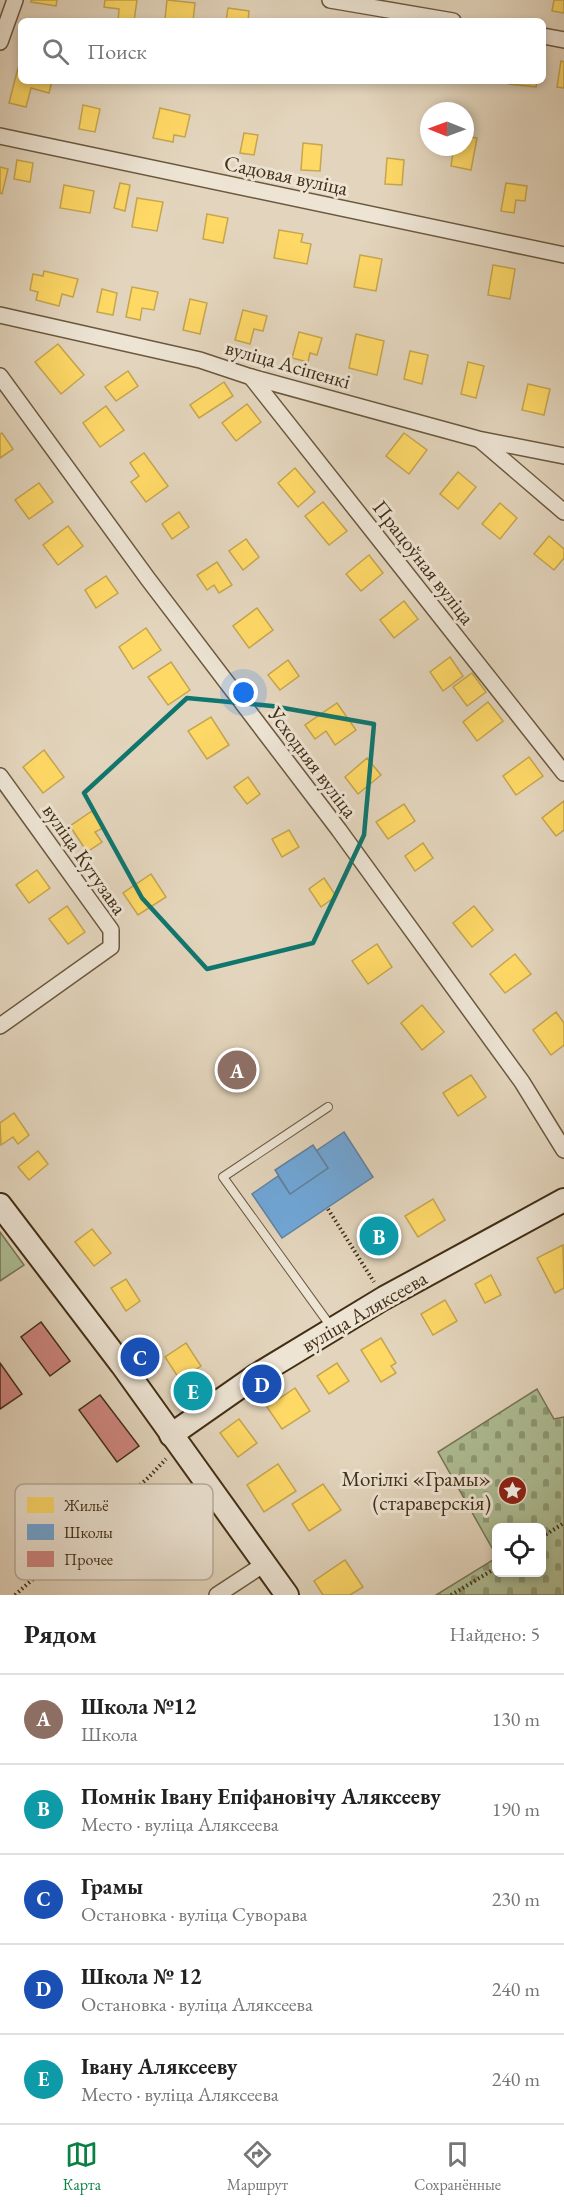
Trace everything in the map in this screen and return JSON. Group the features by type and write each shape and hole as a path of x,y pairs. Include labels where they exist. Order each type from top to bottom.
{"street":[{"path":"0,42 15,0"},
{"path":"330,0 435,18"},
{"path":"546,37 564,40"},
{"name":"Садовая вуліца","path":"0,136 564,255"},
{"name":"вуліца Асіпенкі","path":"0,315 200,360 251,377 478,439 564,456"},
{"name":"Усходняя вуліца","path":"0,375 148,579 339,830 522,1083 564,1150"},
{"name":"Працоўная вуліца","path":"251,377 564,772"},
{"path":"478,439 564,512"},
{"name":"вуліца Кутузава","path":"0,776 111,930 111,947 0,1026"},
{"name":"вуліца Аляксеева","path":"176,1440 257,1375 384,1298 564,1200"},
{"path":"0,1205 122,1365 208,1484"},
{"path":"213,1491 287,1595"},
{"path":"217,1595 266,1563"}],"lane":[{"path":"328,1107 223,1177 333,1329"}],"path":[{"path":"328,1209 384,1298"},
{"path":"141,1484 176,1440"},
{"path":"546,1534 564,1523"},
{"path":"451,1595 492,1570"},
{"path":"15,1595 32,1580"}],"highlighted area":[{"path":"187,698 272,706 374,724 364,835 313,943 207,969 142,898 84,793"}],"green space":[{"path":"0,1232 24,1265 0,1281"},
{"name":"Могілкі «Грамы» (стараверскія)","path":"537,1389 554,1419 564,1417 564,1595 436,1595 492,1560 492,1577 546,1577 546,1523 492,1523 492,1548 438,1452"}],"building: Жильё":[{"path":"31,0 57,0 56,6 31,2"},
{"path":"105,0 137,0 134,18 118,18 119,9 104,7"},
{"path":"167,0 195,3 193,18 165,18"},
{"path":"554,0 564,0 564,13 552,11"},
{"path":"228,8 249,11 248,18 226,18"},
{"path":"561,61 564,62 564,88 557,87"},
{"path":"18,68 18,84 51,84 49,93 31,88 26,107 9,103"},
{"path":"509,84 536,84 536,87"},
{"path":"83,105 100,109 95,132 79,129"},
{"path":"160,108 190,115 185,137 174,135 173,142 153,138"},
{"path":"244,133 258,135 254,155 240,153"},
{"path":"474,138 477,138 474,154"},
{"path":"303,143 322,145 320,171 301,170"},
{"path":"453,156 474,156 471,170 451,166"},
{"path":"387,158 404,160 402,185 385,184"},
{"path":"17,160 33,163 30,182 14,179"},
{"path":"0,167 8,169 2,194 0,193"},
{"path":"120,183 130,185 125,211 114,208"},
{"path":"506,183 527,186 525,201 516,200 514,213 501,211"},
{"path":"64,185 94,191 90,213 60,208"},
{"path":"137,198 163,202 157,231 132,227"},
{"path":"207,214 228,218 223,243 203,239"},
{"path":"279,230 303,234 301,242 311,244 307,264 274,258"},
{"path":"360,255 382,259 376,291 354,287"},
{"path":"493,265 515,269 510,299 488,295"},
{"path":"44,271 78,279 73,297 62,294 59,306 36,300 38,292 30,290 33,274 43,276"},
{"path":"132,287 158,292 154,310 142,308 140,320 126,317"},
{"path":"102,289 117,293 113,315 97,312"},
{"path":"190,299 207,303 200,334 183,330"},
{"path":"243,310 267,316 263,331 254,329 250,344 235,340"},
{"path":"299,332 322,338 317,355 310,353 308,362 292,358"},
{"path":"356,334 384,341 377,375 349,368"},
{"path":"58,344 84,375 61,394 35,362"},
{"path":"410,351 428,355 422,384 404,379"},
{"path":"468,362 484,366 476,398 461,394"},
{"path":"128,371 138,386 116,401 105,387"},
{"path":"224,382 233,396 199,418 190,405"},
{"path":"528,384 550,389 544,415 522,410"},
{"path":"247,404 261,422 236,441 222,423"},
{"path":"106,406 124,430 100,447 83,423"},
{"path":"2,433 13,449 0,458 0,434"},
{"path":"404,433 427,450 409,474 386,456"},
{"path":"144,453 168,486 146,502 131,482 139,476 130,463"},
{"path":"295,468 315,492 298,507 278,483"},
{"path":"458,472 476,487 458,509 440,494"},
{"path":"39,483 53,502 29,519 15,500"},
{"path":"323,502 347,531 329,545 305,516"},
{"path":"500,503 517,518 500,539 482,524"},
{"path":"179,512 189,527 172,539 162,524"},
{"path":"68,526 83,546 58,565 43,545"},
{"path":"549,536 564,549 564,558 554,570 534,554"},
{"path":"246,539 259,557 243,570 229,551"},
{"path":"369,555 383,573 361,591 346,574"},
{"path":"217,562 232,585 219,593 214,585 207,590 197,575"},
{"path":"106,576 118,593 96,608 85,590"},
{"path":"404,601 418,619 394,638 380,620"},
{"path":"257,608 273,630 249,648 233,626"},
{"path":"146,628 161,650 133,669 119,647"},
{"path":"450,657 463,676 443,691 430,672"},
{"path":"288,660 299,676 280,690 268,675"},
{"path":"171,662 190,690 168,705 148,677"},
{"path":"472,673 486,692 467,706 453,687"},
{"path":"488,702 503,721 477,741 463,722"},
{"path":"337,703 356,730 335,745 326,731 315,739 305,725"},
{"path":"211,717 229,745 207,759 188,731"},
{"path":"44,750 64,777 43,793 23,767"},
{"path":"529,757 543,776 516,795 503,776"},
{"path":"367,758 381,775 358,794 345,777"},
{"path":"248,777 260,794 247,804 234,787"},
{"path":"564,801 564,830 556,836 542,818"},
{"path":"404,804 415,821 388,839 376,822"},
{"path":"92,811 103,828 95,832 102,842 87,852 70,826"},
{"path":"289,830 299,847 282,857 272,839"},
{"path":"423,843 433,858 415,871 405,856"},
{"path":"37,870 50,888 29,903 16,885"},
{"path":"151,874 166,897 138,915 123,893"},
{"path":"324,878 336,896 321,907 309,889"},
{"path":"67,906 85,932 68,944 49,919"},
{"path":"474,906 493,930 472,947 453,923"},
{"path":"377,944 392,967 368,984 352,961"},
{"path":"515,954 531,974 505,993 490,974"},
{"path":"422,1005 444,1032 422,1050 401,1023"},
{"path":"556,1012 564,1023 564,1045 551,1055 533,1030"},
{"path":"471,1075 486,1097 458,1116 443,1093"},
{"path":"14,1113 29,1135 18,1144 13,1137 1,1145 0,1123"},
{"path":"38,1151 48,1164 29,1180 18,1167"},
{"path":"433,1199 445,1220 418,1237 405,1216"},
{"path":"92,1229 111,1253 94,1266 75,1242"},
{"path":"563,1245 564,1288 555,1293 537,1258"},
{"path":"491,1275 501,1295 485,1303 475,1284"},
{"path":"126,1279 140,1301 126,1311 111,1288"},
{"path":"445,1300 457,1321 433,1335 421,1314"},
{"path":"381,1338 396,1363 391,1366 396,1373 381,1382 361,1350"},
{"path":"186,1343 201,1366 180,1380 165,1357"},
{"path":"337,1363 349,1381 329,1394 317,1376"},
{"path":"295,1388 310,1411 282,1429 267,1407"},
{"path":"239,1419 257,1443 238,1457 220,1433"},
{"path":"278,1464 296,1491 264,1512 247,1485"},
{"path":"323,1484 341,1510 309,1531 292,1504"},
{"path":"345,1560 363,1587 350,1595 323,1595 314,1581"}],"building: Школы":[{"path":"344,1132 373,1177 282,1238 252,1194 278,1176 290,1194 328,1168 316,1151"},
{"path":"313,1145 328,1168 290,1194 275,1170"}],"building: Прочее":[{"path":"41,1322 70,1361 50,1376 21,1337"},
{"path":"0,1363 22,1394 0,1409"},
{"path":"100,1395 139,1446 117,1462 79,1410"}],"place":[{"name":"Школа №12","path":"237,1070"},
{"name":"Помнік Івану Епіфановічу Аляксееву","path":"379,1236"},
{"name":"Грамы","path":"140,1357"},
{"name":"Школа № 12","path":"262,1384"},
{"name":"Івану Аляксееву","path":"193,1391"},
{"name":"Могілкі «Грамы» (стараверскія)","path":"512,1490"}]}
